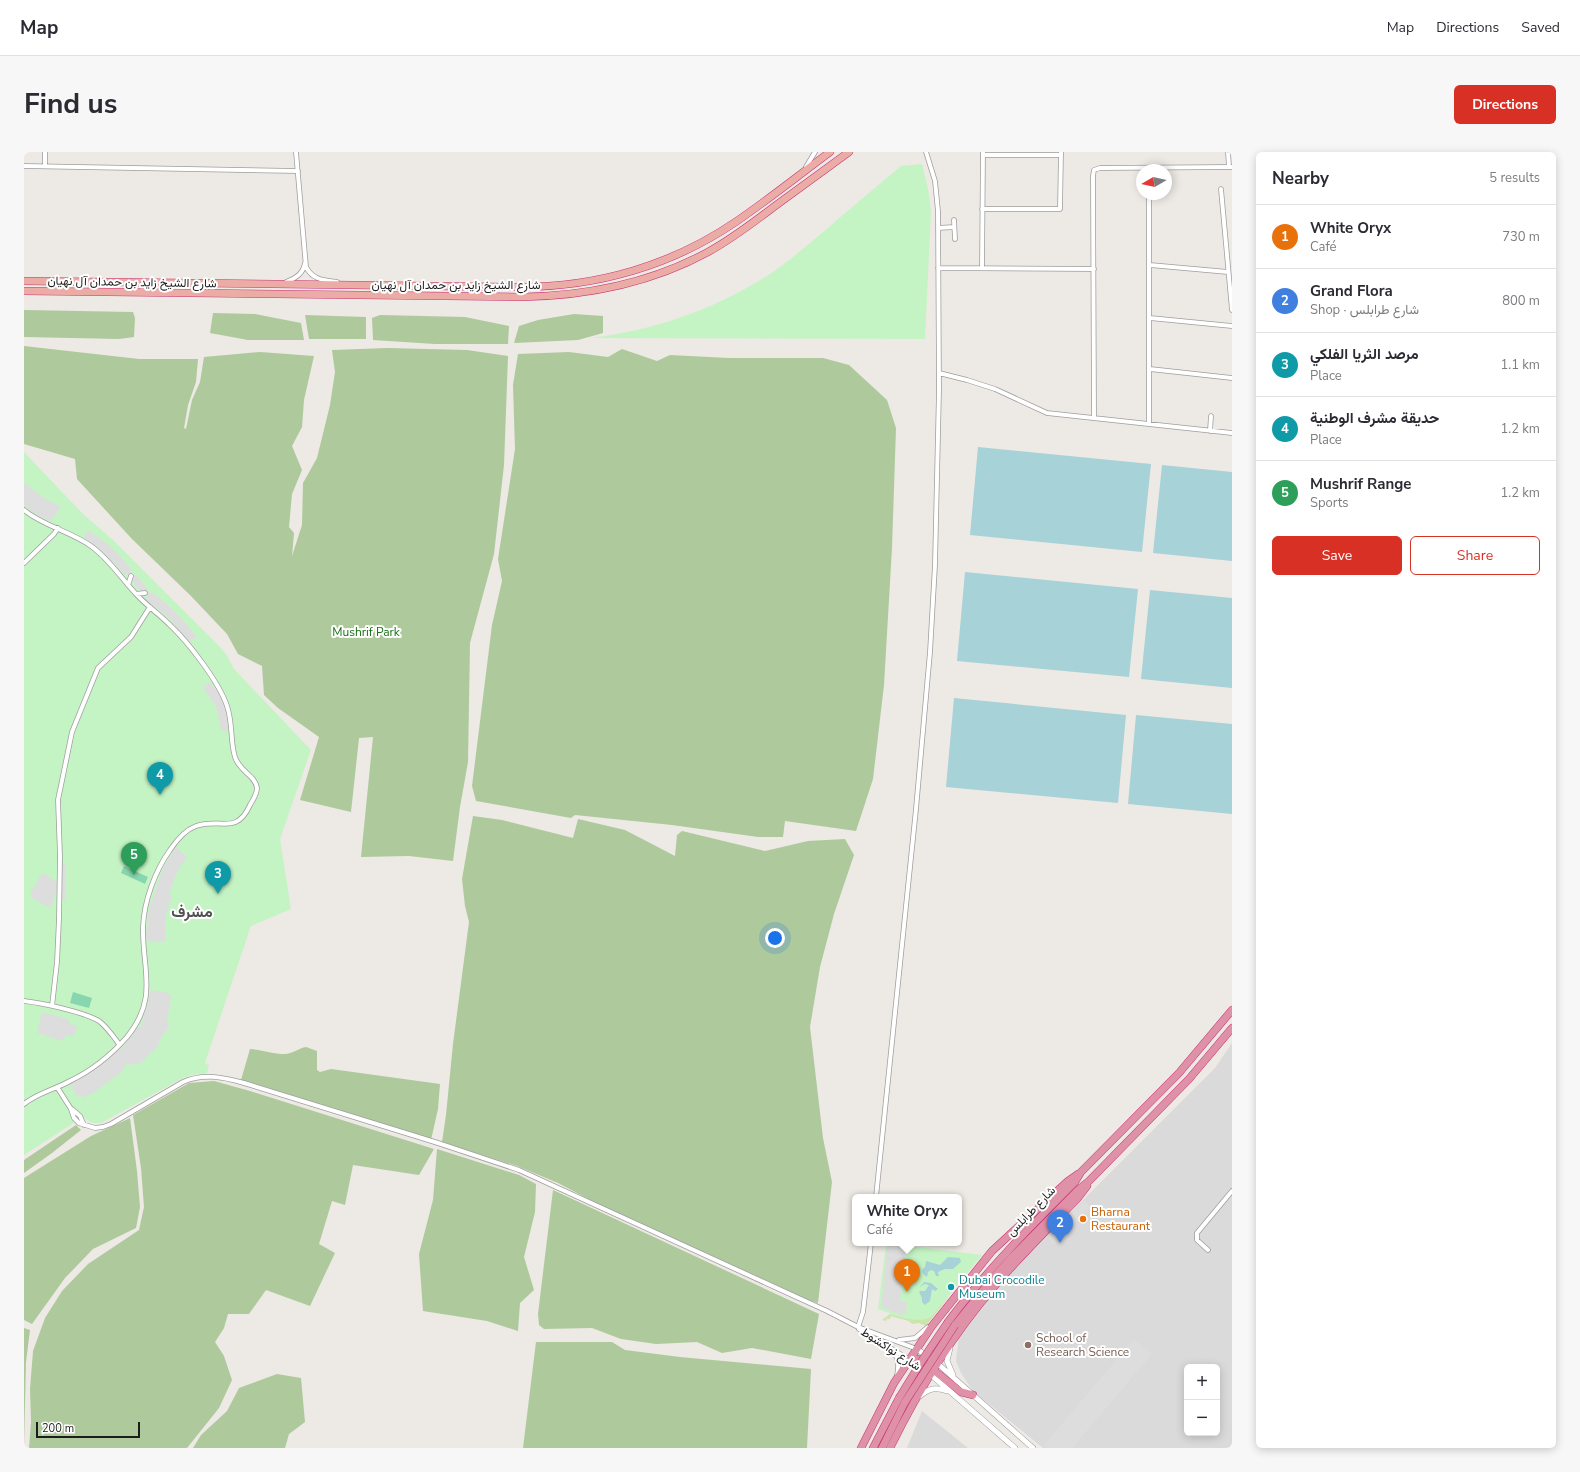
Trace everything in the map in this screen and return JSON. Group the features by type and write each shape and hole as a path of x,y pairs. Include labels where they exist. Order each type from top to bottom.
{"highway":[{"name":"شارع الشيخ زايد بن حمدان آل نهيان","path":"24,281 541,286 585,282 623,274 653,264 707,238 737,221 830,152"},
{"name":"شارع الشيخ زايد بن حمدان آل نهيان","path":"24,291 521,297 558,295 595,290 622,285 655,275 686,263 708,252 745,229 848,152"},
{"name":"شارع طرابلس","path":"873,1448 902,1400 923,1359 963,1302 998,1260 1074,1182 1081,1172 1179,1073 1232,1010"},
{"name":"شارع طرابلس","path":"882,1448 902,1400 956,1325 1011,1258 1189,1079 1232,1028"},
{"path":"861,1448 894,1383 932,1326 985,1259 1000,1243 1068,1181 1081,1172"},
{"path":"890,1448 933,1369 992,1288 1080,1196 1089,1181"},
{"path":"910,1360 919,1359 961,1392 973,1395"}],"street":[{"path":"45,152 45,166"},
{"path":"280,284 298,276 304,268 305,262 296,152"},
{"path":"802,173 815,152"},
{"path":"876,1194 916,810 930,652 936,536 939,373 938,228 936,188 926,152"},
{"path":"1172,168 1231,167 1228,152"},
{"path":"982,208 1060,209 1061,153 983,153 982,208 982,268"},
{"path":"24,166 298,170"},
{"path":"1094,418 1094,170 1100,168 1136,169"},
{"path":"1221,189 1232,310"},
{"path":"1149,200 1149,424"},
{"path":"954,220 955,240"},
{"path":"938,228 954,228"},
{"path":"305,262 309,271 320,280 353,285"},
{"path":"1150,265 1228,272"},
{"path":"938,268 1094,269"},
{"path":"1150,318 1232,326"},
{"path":"1150,369 1232,378"},
{"path":"939,373 995,389 1022,400 1044,412 1232,433"},
{"path":"1210,431 1211,416"},
{"path":"24,510 33,516 83,540 96,550 136,594 170,624 188,644 221,694 230,714 235,759 240,768 256,783 257,788 246,814 242,819 233,823 202,824 192,827 174,844 163,861 148,899 144,915 143,936 147,978 145,1002 136,1024 119,1044 90,1070 57,1087 38,1094 24,1104"},
{"path":"24,563 54,534 58,528"},
{"path":"128,585 131,576"},
{"path":"136,594 145,593"},
{"path":"52,1006 57,962 59,914 60,856 58,800 72,732 98,668 131,637 150,607"},
{"path":"24,1001 52,1006 99,1021 107,1028 119,1044"},
{"path":"57,1087 71,1109 75,1119 84,1125 95,1128 106,1126 192,1078 208,1076 237,1081 438,1143 519,1170 827,1311 858,1327 863,1312 871,1246"},
{"path":"1208,1250 1197,1240 1197,1233 1232,1191"},
{"path":"894,1340 915,1338 932,1326"},
{"name":"شارع نواكشوط","path":"858,1327 917,1349 950,1392 1015,1448"},
{"name":"شارع نواكشوط","path":"858,1327 866,1334 910,1360"},
{"path":"955,1339 948,1353 948,1361 950,1370 957,1380"},
{"path":"889,1347 896,1355 898,1363 898,1370 894,1383"},
{"name":"شارع نواكشوط","path":"933,1369 957,1380 1033,1448"},
{"path":"915,1401 930,1389 939,1388 950,1392"}],"shaded area":[{"path":"24,483 44,498 61,507 51,521 35,514 24,505"},
{"path":"88,530 109,545 132,570 130,572 133,576 136,575 148,589 146,591 150,594 152,592 162,600 179,616 197,637 190,642 170,619 146,600 147,597 139,590 127,574 125,575 103,552 84,537"},
{"path":"210,682 219,693 224,704 229,724 229,729 227,731 221,730 217,709 203,687"},
{"path":"176,847 187,857 178,870 169,894 172,896 165,918 165,941 150,942 147,941 146,935 149,909 163,868"},
{"path":"61,863 65,863 65,900 61,900"},
{"path":"42,873 58,882 56,893 50,908 30,897 32,895 30,894"},
{"path":"151,990 168,993 171,996 167,1020 169,1026 158,1042 160,1044 138,1065 135,1063 131,1065 126,1064 123,1068 124,1070 96,1091 83,1098 82,1096 76,1095 70,1084 85,1075 118,1048 122,1051 121,1048 139,1026 141,1027"},
{"path":"42,1012 68,1019 70,1024 77,1026 74,1036 66,1035 62,1041 37,1033"},
{"path":"1232,1043 1232,1448 1043,1448 973,1391 961,1373 956,1361 959,1336 1003,1280 1215,1068"},
{"path":"1084,1200 1090,1207 1055,1245 1048,1238"},
{"path":"888,1246 906,1247 900,1301 907,1302 906,1313 901,1315 881,1307"},
{"path":"1134,1339 1152,1354 1072,1448 1048,1448 1044,1445"},
{"path":"922,1411 968,1448 907,1448"}],"green space":[{"path":"922,164 928,188 931,211 925,339 590,338 637,330 682,317 704,309 746,288 767,276 788,261 901,166"},
{"path":"24,310 133,312 135,318 134,337 119,339 24,337"},
{"path":"213,313 255,314 301,323 304,340 248,340 210,333"},
{"path":"574,314 603,316 603,333 578,340 514,343 519,326 538,320"},
{"path":"305,315 366,317 366,339 309,339"},
{"path":"380,315 465,317 509,326 508,344 435,344 373,340 372,318"},
{"name":"Mushrif Park","path":"24,346 139,359 198,359 196,382 188,405 184,428 186,429 192,400 200,382 204,357 260,352 314,356 304,400 302,427 292,446 302,470 292,494 289,527 294,533 292,556 302,525 303,483 317,458 330,405 335,372 332,350 388,348 467,350 508,356 504,465 494,554 470,643 468,762 453,861 409,856 361,857 373,737 359,738 351,812 300,800 319,737 278,708 264,695 262,666 238,654 227,634 191,596 132,539 77,479 75,459 24,444"},
{"path":"622,349 657,361 670,355 729,358 823,358 849,365 887,400 896,428 892,548 884,685 873,779 856,831 785,821 783,837 758,837 672,825 575,815 571,818 476,801 472,786 492,625 502,581 498,559 515,449 513,385 518,354 569,352 608,357"},
{"path":"24,452 83,514 113,540 219,646 226,654 234,669 311,750 280,839 291,909 251,926 205,1063 209,1065 207,1073 191,1075 181,1079 103,1122 92,1122 83,1117 24,1155"},
{"path":"473,816 502,820 573,838 578,819 625,830 675,856 677,835 682,831 765,851 808,841 845,839 854,855 834,914 820,967 810,1027 823,1138 832,1182 818,1303 808,1300 621,1216 558,1183 517,1166 442,1142 469,922 465,906 462,879"},
{"path":"124,866 148,877 145,884 121,873"},
{"path":"73,992 92,998 89,1008 70,1003"},
{"path":"306,1047 317,1051 317,1070 320,1072 331,1069 440,1084 438,1109 431,1140 241,1080 250,1049 285,1054"},
{"path":"214,1081 434,1149 419,1175 353,1165 345,1205 332,1201 319,1244 335,1253 310,1306 266,1290 249,1314 228,1314 224,1328 215,1342 224,1356 232,1380 219,1408 187,1448 29,1448 31,1422 30,1389 33,1351 45,1318 62,1291 88,1264 139,1230 144,1207 141,1168 133,1115 189,1083"},
{"path":"130,1118 140,1207 136,1228 93,1249 65,1278 32,1324 24,1320 24,1178 91,1136"},
{"path":"76,1125 81,1130 24,1173 24,1160"},
{"path":"437,1149 519,1175 536,1184 535,1212 524,1257 534,1290 520,1303 518,1331 487,1321 423,1311 419,1254 433,1200"},
{"path":"553,1190 819,1314 811,1359 752,1348 722,1353 697,1342 656,1344 621,1339 592,1328 544,1329 539,1325 538,1314"},
{"path":"886,1246 910,1246 982,1255 931,1317 918,1320 904,1318 878,1309"},
{"path":"949,1296 926,1326 919,1323 912,1324 905,1320 891,1316 890,1319 887,1319 886,1321 882,1320 890,1314 906,1318 925,1319"},
{"path":"24,1328 30,1330 26,1362 24,1446"},
{"path":"536,1342 612,1342 625,1350 680,1357 811,1369 807,1448 523,1448"},
{"path":"277,1374 301,1378 305,1422 289,1434 285,1448 193,1448 201,1435 227,1411 239,1388"}],"water":[{"path":"978,447 1151,464 1142,552 970,535"},
{"path":"1162,465 1232,472 1232,561 1153,553"},
{"path":"965,572 1138,589 1129,677 957,661"},
{"path":"1150,590 1232,598 1232,688 1141,679"},
{"path":"954,698 1126,715 1118,803 946,787"},
{"path":"1136,715 1232,724 1232,814 1128,804"},
{"path":"948,1257 960,1258 961,1262 953,1269 945,1269 938,1272 939,1276 936,1276 934,1271 931,1270 928,1272 927,1277 923,1274 922,1270 925,1267 926,1261 940,1265"},
{"path":"924,1282 931,1283 938,1289 935,1291 932,1289 930,1301 925,1305 922,1302 919,1292 925,1291 929,1285 924,1284 919,1288"}],"place":[{"name":"حديقة مشرف الوطنية","path":"160,795"},
{"name":"Mushrif Range","path":"134,875"},
{"name":"مرصد الثريا الفلكي","path":"218,894"},
{"name":"Bharna Restaurant","path":"1083,1219"},
{"name":"Grand Flora","path":"1060,1243"},
{"name":"Dubai Crocodile Museum","path":"951,1287"},
{"name":"White Oryx","path":"907,1292"},
{"name":"School of Research Science","path":"1028,1345"}],"district":[{"name":"مشرف","path":"192,912"}]}
